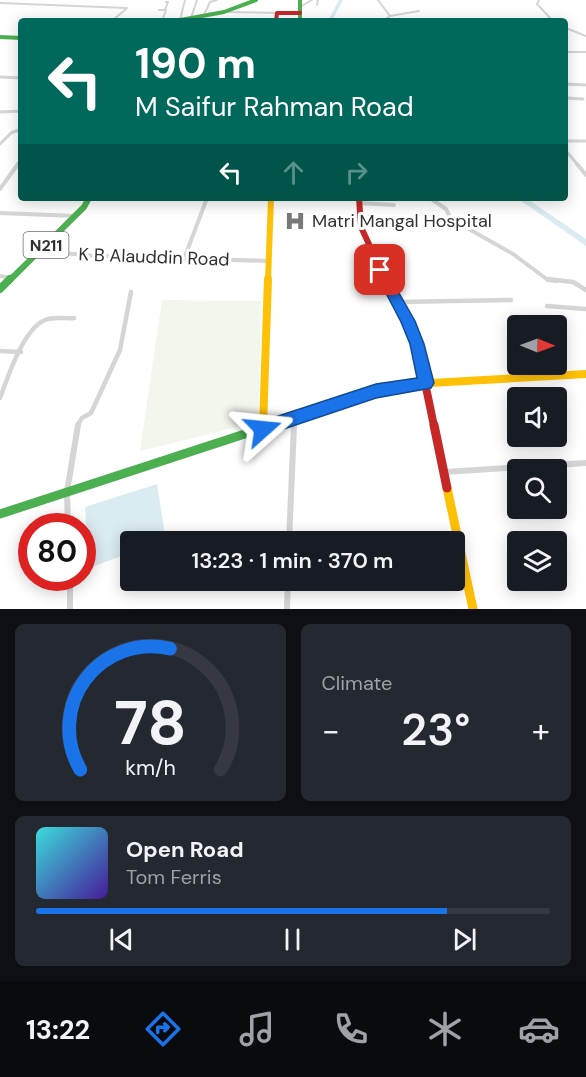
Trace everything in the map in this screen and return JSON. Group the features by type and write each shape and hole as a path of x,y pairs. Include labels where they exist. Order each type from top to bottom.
{"main road":[{"path":"191,18 224,12 256,0"},
{"path":"277,17 300,10"},
{"path":"0,37 18,38"},
{"name":"N211","path":"0,289 76,216 87,201"},
{"path":"263,429 271,201"},
{"path":"359,201 361,227 417,344 473,609"},
{"path":"0,514 376,391 426,383 586,374"}],"street":[{"path":"29,3 32,0"},
{"path":"79,4 85,0"},
{"path":"179,18 185,0"},
{"path":"191,18 197,0"},
{"path":"204,15 210,2 217,0"},
{"path":"300,10 312,0"},
{"path":"317,5 318,0"},
{"path":"378,0 390,16"},
{"path":"539,0 537,4 550,18"},
{"path":"163,18 168,2 166,2"},
{"path":"0,3 79,4 127,8 115,18"},
{"path":"159,10 165,10"},
{"path":"387,18 419,11"},
{"path":"224,12 277,17"},
{"path":"568,29 586,36"},
{"path":"568,52 586,52"},
{"path":"0,77 18,78"},
{"path":"568,84 586,85"},
{"path":"568,98 583,99"},
{"path":"0,112 18,111"},
{"path":"0,144 11,133 18,130"},
{"path":"568,141 586,141"},
{"path":"568,154 586,175"},
{"path":"568,161 573,160"},
{"path":"0,189 18,164"},
{"path":"184,259 206,201"},
{"path":"366,201 394,205"},
{"path":"434,201 446,209 451,219 513,254 548,280 554,283 573,282 586,290"},
{"path":"0,213 76,216"},
{"name":"K B Alauddin Road","path":"39,251 269,261"},
{"path":"0,276 11,278"},
{"path":"68,513 67,492 77,426 82,418 91,413 120,350 130,292"},
{"path":"398,302 511,300"},
{"path":"547,306 586,309"},
{"path":"0,398 32,332 46,319 74,318"},
{"path":"0,351 21,352"},
{"path":"289,531 294,418"},
{"path":"445,472 586,463"},
{"path":"70,591 70,609"},
{"path":"287,609 288,591"}],"shaded area":[{"path":"162,300 261,301 258,422 140,451"},
{"path":"157,484 164,531 120,531 120,557 96,565 96,513 85,513 85,507"}],"waterway":[{"path":"332,18 341,0"},
{"path":"525,201 586,243"}],"traffic: fast":[{"path":"191,18 224,12 256,0"},
{"path":"300,0 300,18"},
{"path":"0,37 18,38"},
{"path":"0,289 84,207 87,201"},
{"path":"0,514 257,430"}],"traffic: slow":[{"path":"263,429 271,201"},
{"path":"257,430 376,391 413,384 586,374"},
{"path":"447,488 473,609"}],"traffic: jam":[{"path":"276,18 277,13 300,13"},
{"path":"359,201 361,227 380,270 408,321 417,344 447,488"}],"place":[{"name":"Matri Mangal Hospital","path":"295,221"}],"route":[{"path":"263,429 376,391 426,383 417,344 408,321 380,270"}]}
